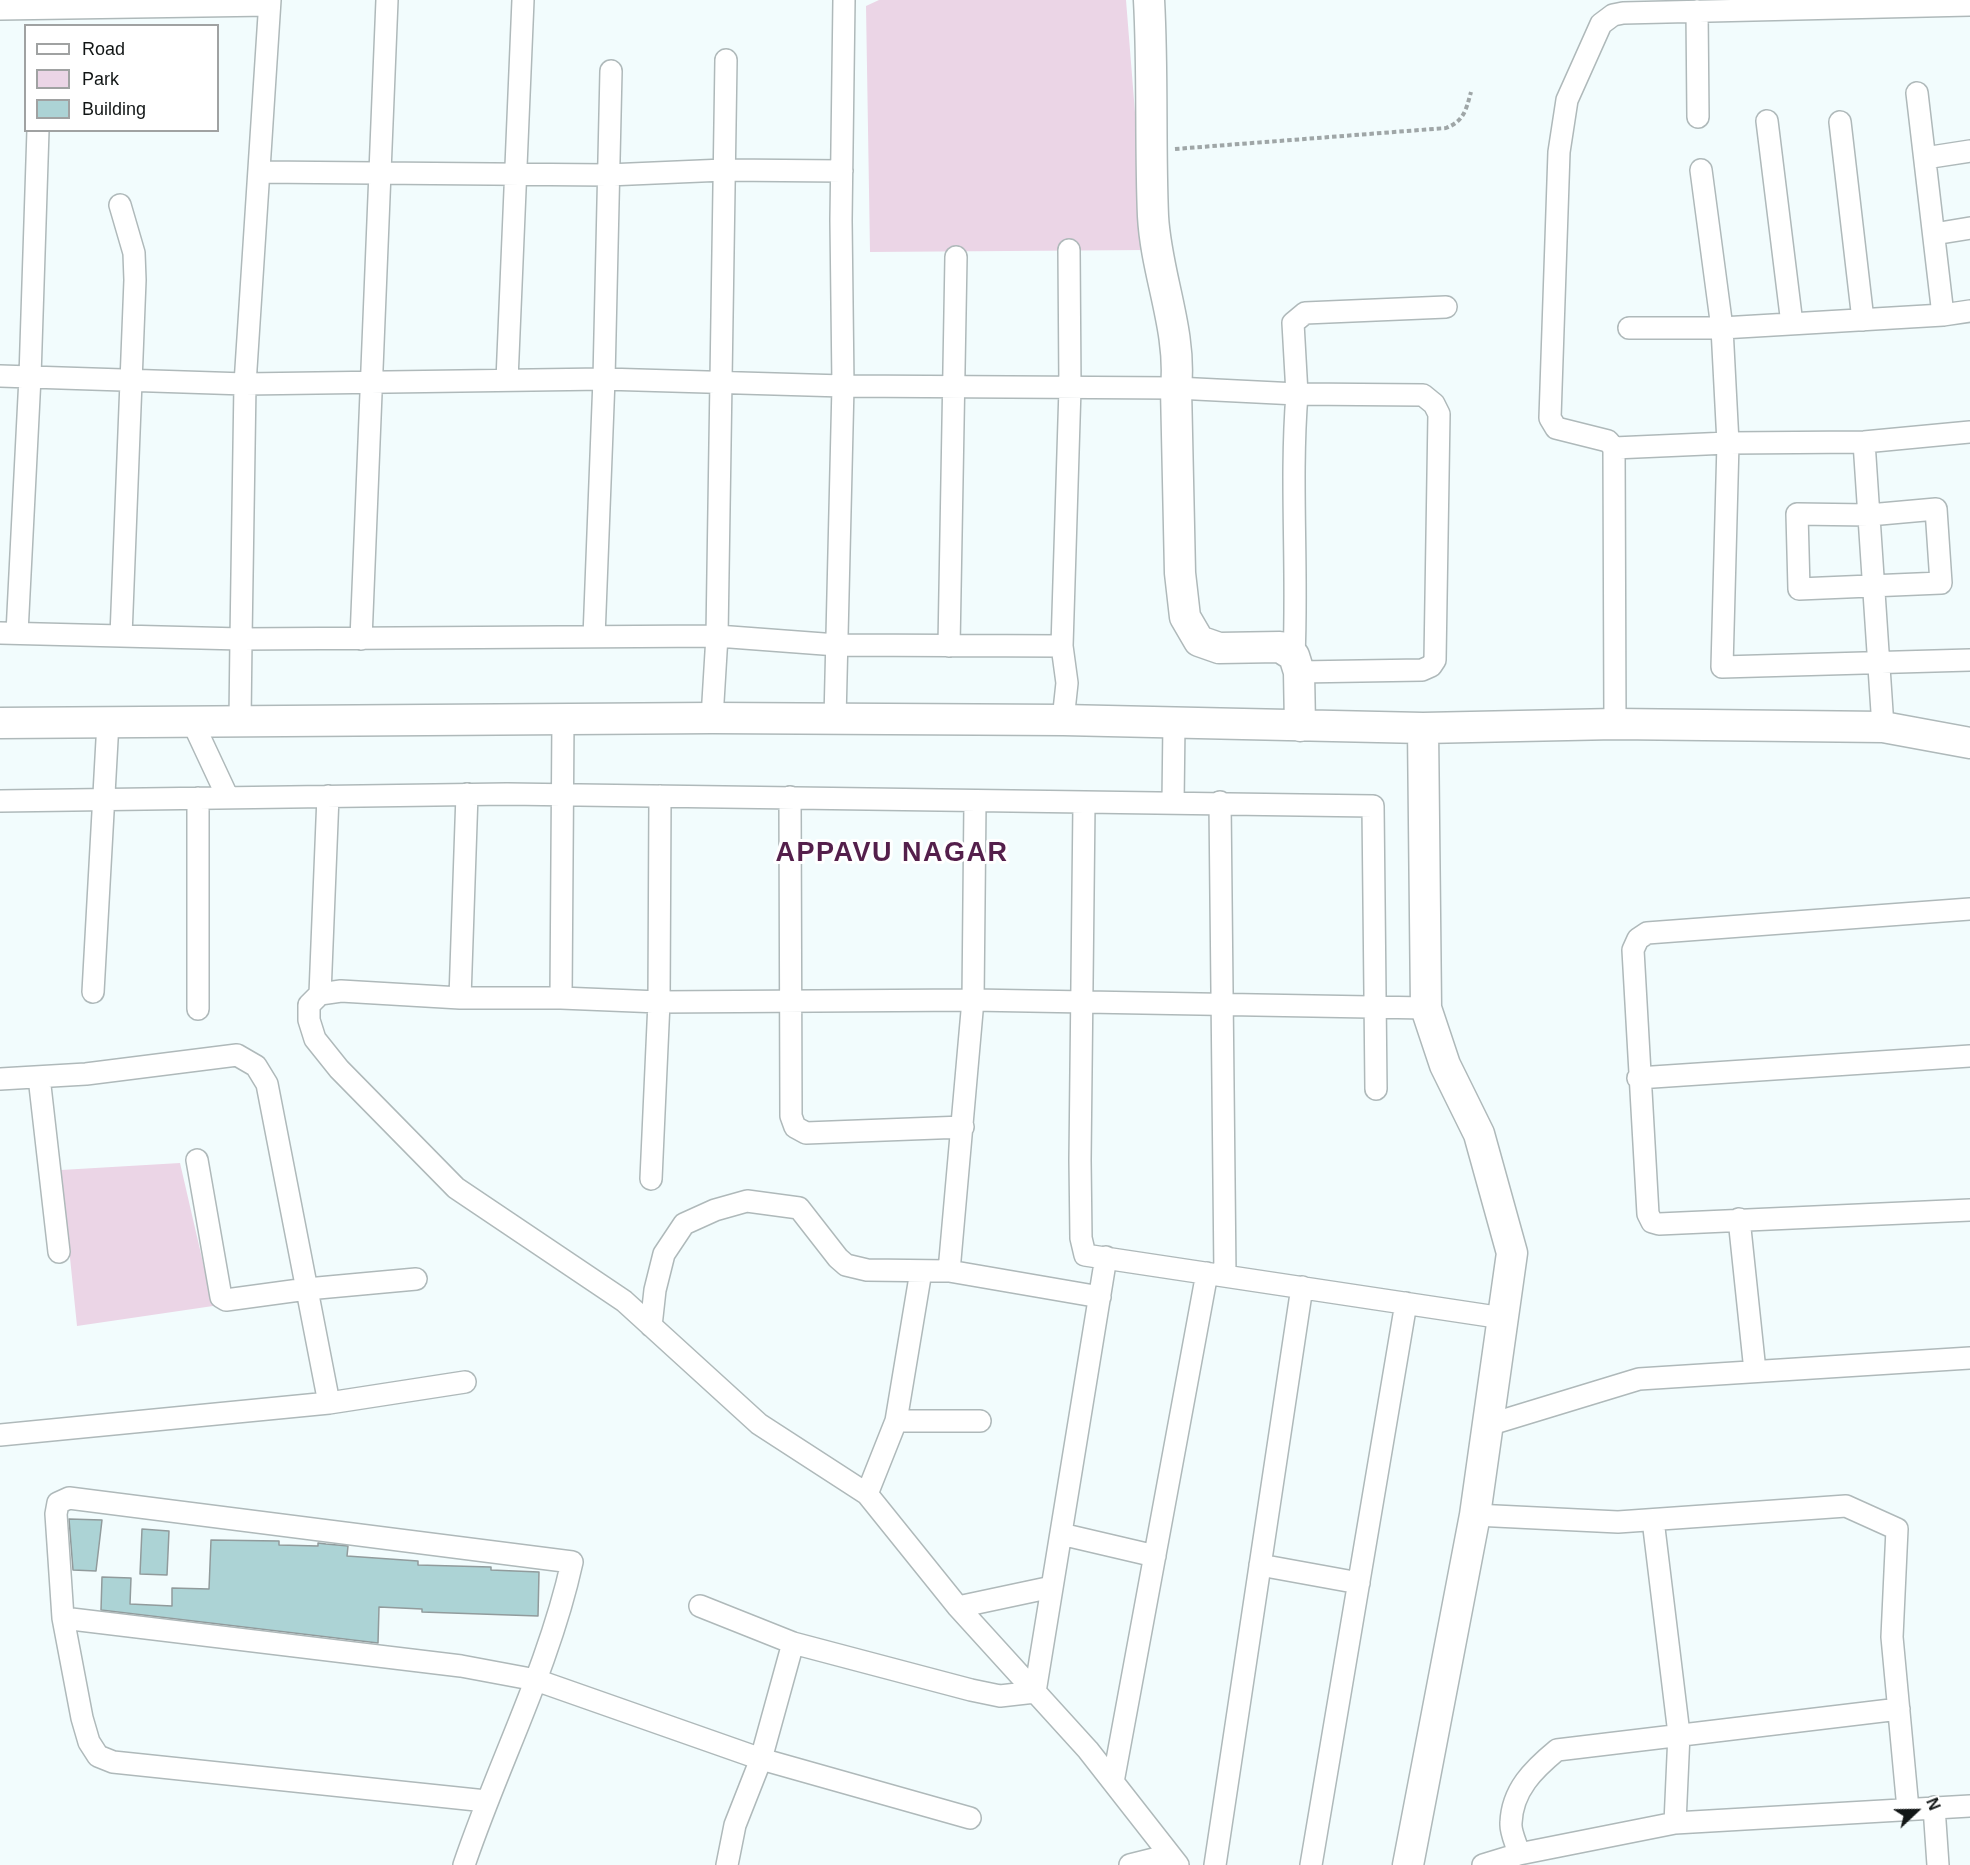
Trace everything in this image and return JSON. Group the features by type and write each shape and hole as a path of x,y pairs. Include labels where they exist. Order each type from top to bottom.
{"street":[{"path":"362,639 387,0"},
{"path":"507,380 523,0"},
{"path":"835,718 843,386 844,0"},
{"path":"0,376 245,384 604,379 843,386 1176,388 1297,394 1423,395 1434,404 1439,414 1435,660 1431,666 1422,670 1296,664 1280,647 1219,648 1199,641 1185,617 1180,573 1176,388 1178,363 1160,271 1153,216 1154,151 1149,0"},
{"path":"0,9 33,11 270,3 245,384 240,721"},
{"path":"1615,724 1614,448 1608,441 1556,428 1550,418 1559,152 1567,100 1584,57 1601,24 1613,15 1970,5"},
{"path":"1697,11 1698,117"},
{"path":"712,718 717,636 726,60"},
{"path":"594,637 604,379 611,70"},
{"path":"1917,93 1943,315"},
{"path":"1767,121 1792,324"},
{"path":"1840,122 1863,320"},
{"path":"38,132 30,377 8,633 241,639 717,636 837,645 1062,646"},
{"path":"1925,158 1970,151"},
{"path":"259,172 608,175 724,170 842,171"},
{"path":"1701,170 1722,328 1728,443 1722,667 1970,660"},
{"path":"120,205 134,253 121,636"},
{"path":"1934,234 1970,228"},
{"path":"1063,720 1066,683 1062,646 1070,388 1069,250"},
{"path":"949,646 956,257"},
{"path":"1300,726 1296,664 1297,394 1293,323 1298,316 1305,313 1446,307"},
{"path":"1629,328 1722,328 1943,315 1970,311"},
{"path":"1614,448 1728,443 1864,442 1970,432"},
{"path":"1864,442 1883,728"},
{"path":"1936,509 1941,583 1875,587 1799,589 1797,514 1869,515 1936,509"},
{"path":"0,723 835,718 1063,720 1423,728 1615,724 1883,728 1970,743"},
{"path":"561,998 563,719"},
{"path":"192,721 228,798"},
{"path":"93,992 108,722"},
{"path":"1173,803 1174,723"},
{"path":"1408,1865 1475,1515 1512,1253 1479,1134 1445,1065 1426,1008 1423,728"},
{"path":"460,998 467,794"},
{"path":"0,801 563,794 1084,804 1220,802 1373,806 1376,1089"},
{"path":"320,994 328,796"},
{"path":"651,1179 659,1002 660,796"},
{"path":"790,797 791,1116 795,1127 806,1133 963,1127"},
{"path":"198,798 198,1009"},
{"path":"949,1271 972,1000 975,802"},
{"path":"1113,1782 1155,1556 1216,1274 1222,1005 1220,802"},
{"path":"1084,804 1081,1238 1085,1255 1503,1318"},
{"path":"1970,909 1647,933 1638,939 1633,950 1638,1078 1648,1214 1652,1222 1659,1224 1970,1210"},
{"path":"1174,1860 1113,1782 958,1606 867,1494 759,1424 624,1301 456,1188 339,1069 315,1039 309,1020 309,1005 320,994 341,991 460,998 561,998 659,1002 972,1000 1426,1008"},
{"path":"0,1079 86,1074 237,1055 255,1066 267,1084 328,1403"},
{"path":"1638,1078 1970,1056"},
{"path":"39,1077 59,1252"},
{"path":"197,1160 221,1297 226,1299 416,1279"},
{"path":"651,1326 655,1290 664,1254 684,1224 715,1210 747,1201 799,1208 846,1265 867,1270 949,1271 1100,1297"},
{"path":"1739,1219 1755,1371"},
{"path":"1035,1692 1106,1257"},
{"path":"867,1494 896,1421 921,1271"},
{"path":"1215,1865 1302,1287"},
{"path":"1311,1865 1406,1303"},
{"path":"1488,1425 1639,1379 1970,1358"},
{"path":"0,1436 328,1403 465,1382"},
{"path":"896,1421 980,1421"},
{"path":"464,1865 486,1801 536,1680 566,1590 572,1562 69,1498 58,1503 56,1514 63,1618 82,1718 89,1742 98,1756 113,1762 486,1801"},
{"path":"1475,1515 1618,1522 1846,1506 1897,1529 1892,1637 1908,1809"},
{"path":"1653,1520 1679,1734 1675,1823"},
{"path":"1061,1534 1155,1556"},
{"path":"1260,1565 1359,1583"},
{"path":"958,1606 1052,1587"},
{"path":"700,1606 793,1643 1000,1696 1035,1692"},
{"path":"63,1618 461,1666 536,1680 761,1759 970,1818"},
{"path":"727,1865 735,1825 761,1759 793,1643"},
{"path":"1520,1854 1510,1824 1517,1800 1530,1773 1557,1750 1899,1709"},
{"path":"1483,1865 1520,1854 1675,1823 1970,1806"},
{"path":"1934,1807 1938,1865"},
{"path":"1130,1865 1174,1860"}],"path":[{"path":"1154,151 1305,141 1446,128 1456,124 1465,113 1470,92"}],"green space":[{"path":"879,0 1126,0 1146,250 870,252 866,6"},
{"path":"180,1163 213,1306 77,1326 61,1170"}],"building":[{"path":"69,1519 102,1520 96,1571 73,1570"},
{"path":"142,1529 169,1531 167,1575 140,1574"},
{"path":"211,1540 279,1541 279,1545 318,1546 318,1543 348,1546 347,1556 418,1561 418,1565 491,1567 491,1570 539,1572 538,1616 422,1612 422,1609 379,1607 378,1643 101,1610 102,1577 131,1578 130,1604 172,1606 172,1588 209,1589"}],"district":[{"name":"APPAVU NAGAR","path":"892,854"}]}
